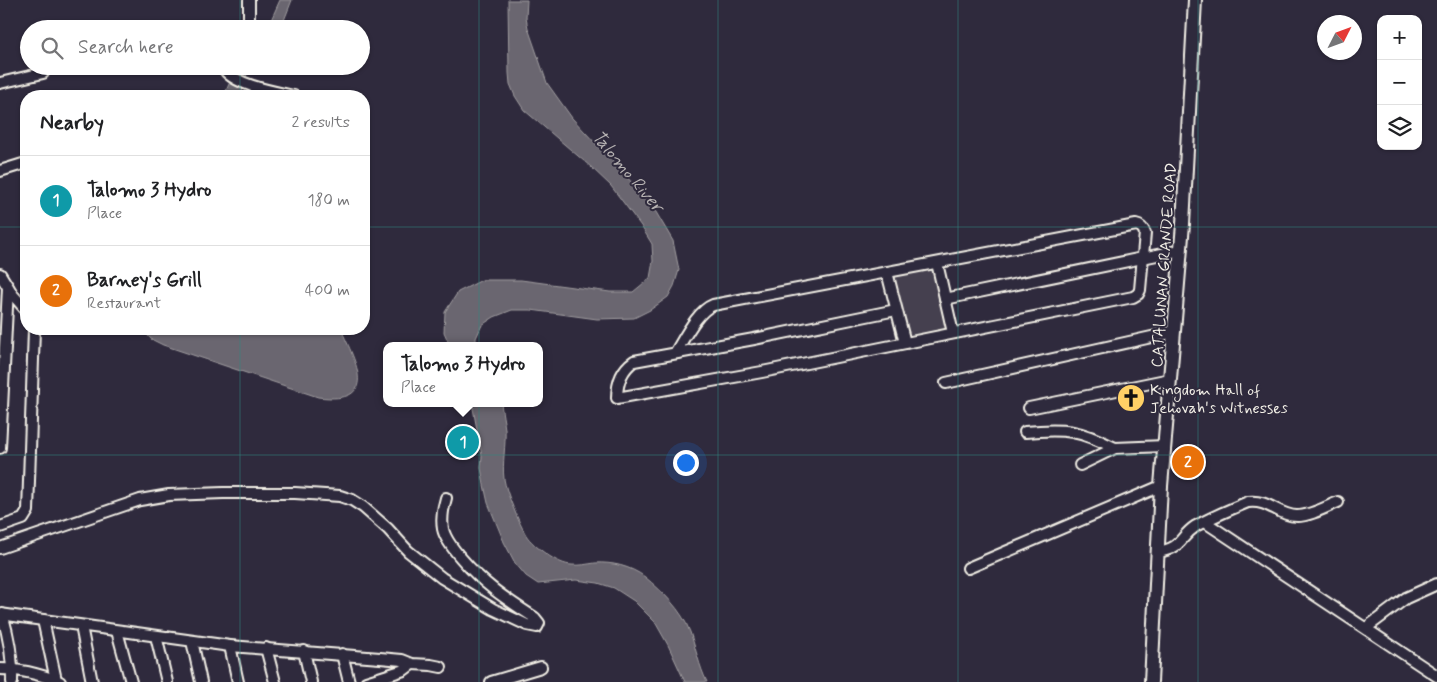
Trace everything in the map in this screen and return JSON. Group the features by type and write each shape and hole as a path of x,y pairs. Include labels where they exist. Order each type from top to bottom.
{"main road":[{"name":"CATALUNAN GRANDE ROAD","path":"1152,682 1161,486 1181,250 1195,0"}],"street":[{"path":"248,20 249,0"},
{"path":"0,83 34,75"},
{"path":"234,75 245,83 266,90"},
{"path":"0,171 20,165"},
{"path":"675,353 696,320 708,307 1136,225 1142,227 1145,233 1140,290 1133,297 762,372 618,398 619,380 628,365 642,358 675,353 754,339 896,310"},
{"path":"945,299 1181,250"},
{"path":"937,263 953,333"},
{"path":"887,272 905,343"},
{"path":"0,274 20,303"},
{"path":"0,448 8,287"},
{"path":"946,384 1174,332"},
{"path":"0,527 26,517 28,511 34,335"},
{"path":"1029,408 1170,379"},
{"path":"1025,432 1061,430 1074,432 1097,439 1115,448"},
{"path":"1080,466 1115,448 1164,446"},
{"path":"968,568 1161,486"},
{"path":"0,548 140,500 169,495 223,493 340,496 352,500 363,507 388,529 408,551 442,578 494,609 527,625 537,627 539,623 535,618 492,590 455,551 443,530 443,507 446,498"},
{"path":"1158,552 1175,548 1194,528 1241,505 1254,501 1295,516 1338,502"},
{"path":"1205,522 1437,676"},
{"path":"1366,628 1406,598 1437,584"},
{"path":"12,682 11,644 1,614 230,646 342,654 402,660 412,664 441,666"},
{"path":"0,669 58,681 43,620"},
{"path":"81,626 92,682"},
{"path":"117,631 131,682"},
{"path":"156,636 167,682"},
{"path":"192,641 201,682"},
{"path":"230,646 238,682"},
{"path":"266,648 274,682"},
{"path":"304,651 311,682"},
{"path":"342,654 349,682"},
{"path":"380,658 385,676"},
{"path":"366,682 404,670 412,664"},
{"path":"491,682 542,667"}],"shaded area":[{"path":"280,0 292,0 284,20 271,20"},
{"path":"508,0 527,0 526,18 528,28 547,83 572,118 650,202 673,241 679,270 674,286 668,297 650,310 634,318 597,319 531,310 512,310 494,317 482,325 476,342 448,342 444,332 445,312 458,292 482,280 521,280 610,292 633,292 650,278 653,261 652,244 641,226 611,186 524,110 510,84"},
{"path":"234,75 247,75 242,90 226,90"},
{"path":"932,268 947,329 907,337 892,276"},
{"path":"147,335 344,335 357,368 358,379 356,388 350,395 337,398 318,397 163,345"},
{"path":"473,407 502,407 505,429 504,479 516,515 526,535 546,554 560,562 578,565 595,563 614,564 627,567 645,577 665,595 682,616 690,632 707,682 685,682 655,622 634,601 614,588 598,583 576,580 538,584 526,576 515,563 504,542 488,503 481,468 482,456"}],"place":[{"name":"Kingdom Hall of Jehovah's Witnesses","path":"1131,398"},
{"name":"Talomo 3 Hydro","path":"463,442"},
{"name":"Barney's Grill","path":"1188,462"}],"water label":[{"name":"Talomo River","path":"628,171"}]}
